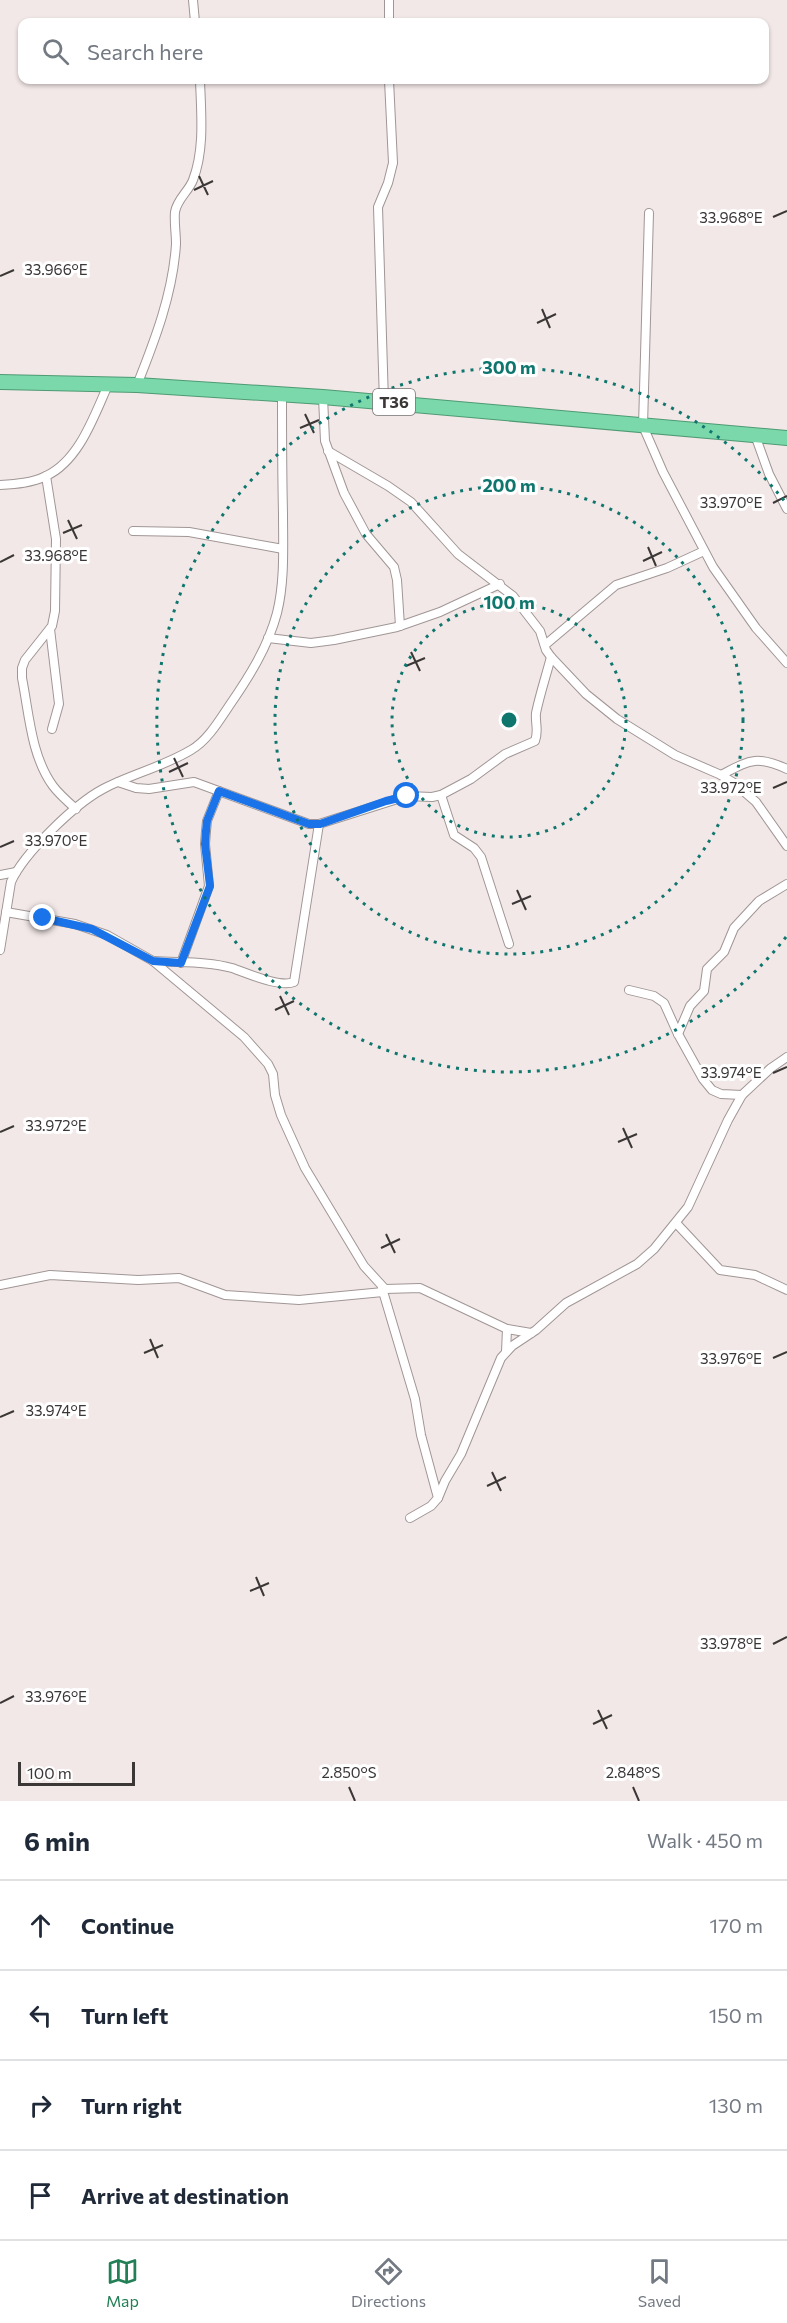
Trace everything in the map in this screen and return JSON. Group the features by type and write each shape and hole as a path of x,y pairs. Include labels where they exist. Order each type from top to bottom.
{"highway":[{"name":"T36","path":"0,382 137,385 282,394 787,438"}],"street":[{"path":"194,0 195,18"},
{"path":"389,0 389,18"},
{"path":"137,385 154,342 168,295 176,244 175,211 193,182 197,168 201,142 200,84"},
{"path":"384,402 378,207 393,163 389,84"},
{"path":"649,213 643,426 663,472 704,551 756,628 787,663"},
{"path":"0,485 22,483 57,470 72,455 91,423 108,385"},
{"path":"0,950 2,926 11,882 16,872 52,830 101,790 165,764 193,749 214,729 241,690 268,638 277,611 283,549 282,394"},
{"path":"323,397 328,451 344,493 362,527 394,567 400,626"},
{"path":"755,435 769,474 787,509"},
{"path":"328,451 411,502 458,554 513,596 538,626 544,645 551,657 586,694 617,719 675,755 722,775 756,802 787,846"},
{"path":"46,476 56,539 55,611 50,629 59,704 52,729"},
{"path":"133,531 189,532 283,549"},
{"path":"544,645 616,585 667,568 704,551"},
{"path":"268,638 311,643 400,626 440,612 500,584"},
{"path":"50,629 25,660 22,678 37,751 45,771 54,787 76,809"},
{"path":"118,782 136,788 149,789 194,782 309,824 320,824 407,796 441,795 466,782 505,754 535,741 538,732 536,719 538,706 551,657"},
{"path":"722,775 758,759 770,761 787,769"},
{"path":"181,963 210,886 205,844 206,831 207,821 219,791"},
{"path":"441,795 454,835 474,848 481,857 509,944"},
{"path":"153,961 221,966 276,982 290,984 294,982 320,824"},
{"path":"0,875 16,872"},
{"path":"678,1034 690,1006 704,991 707,969 724,952 734,928 759,901 787,884"},
{"path":"6,912 92,929 153,961 244,1037 263,1056 273,1074 275,1095 281,1115 305,1168 364,1266 383,1290 415,1399 421,1435 438,1498"},
{"path":"628,990 660,999 664,1003 678,1034 703,1079 712,1090 721,1094 742,1095"},
{"path":"410,1518 431,1506 438,1498 460,1454 492,1376 506,1352 580,1293 637,1264 654,1249 688,1207 742,1095 771,1068 787,1057"},
{"path":"676,1223 720,1270 755,1275 787,1290"},
{"path":"0,1285 50,1275 138,1280 179,1278 220,1294 271,1299 324,1299 383,1290 420,1288 507,1329 531,1333"},
{"path":"506,1352 507,1329"}],"route":[{"path":"43,918 92,929 153,961 181,963 210,886 205,844 206,831 207,821 219,791 279,811 309,824 320,824 407,796"}]}
